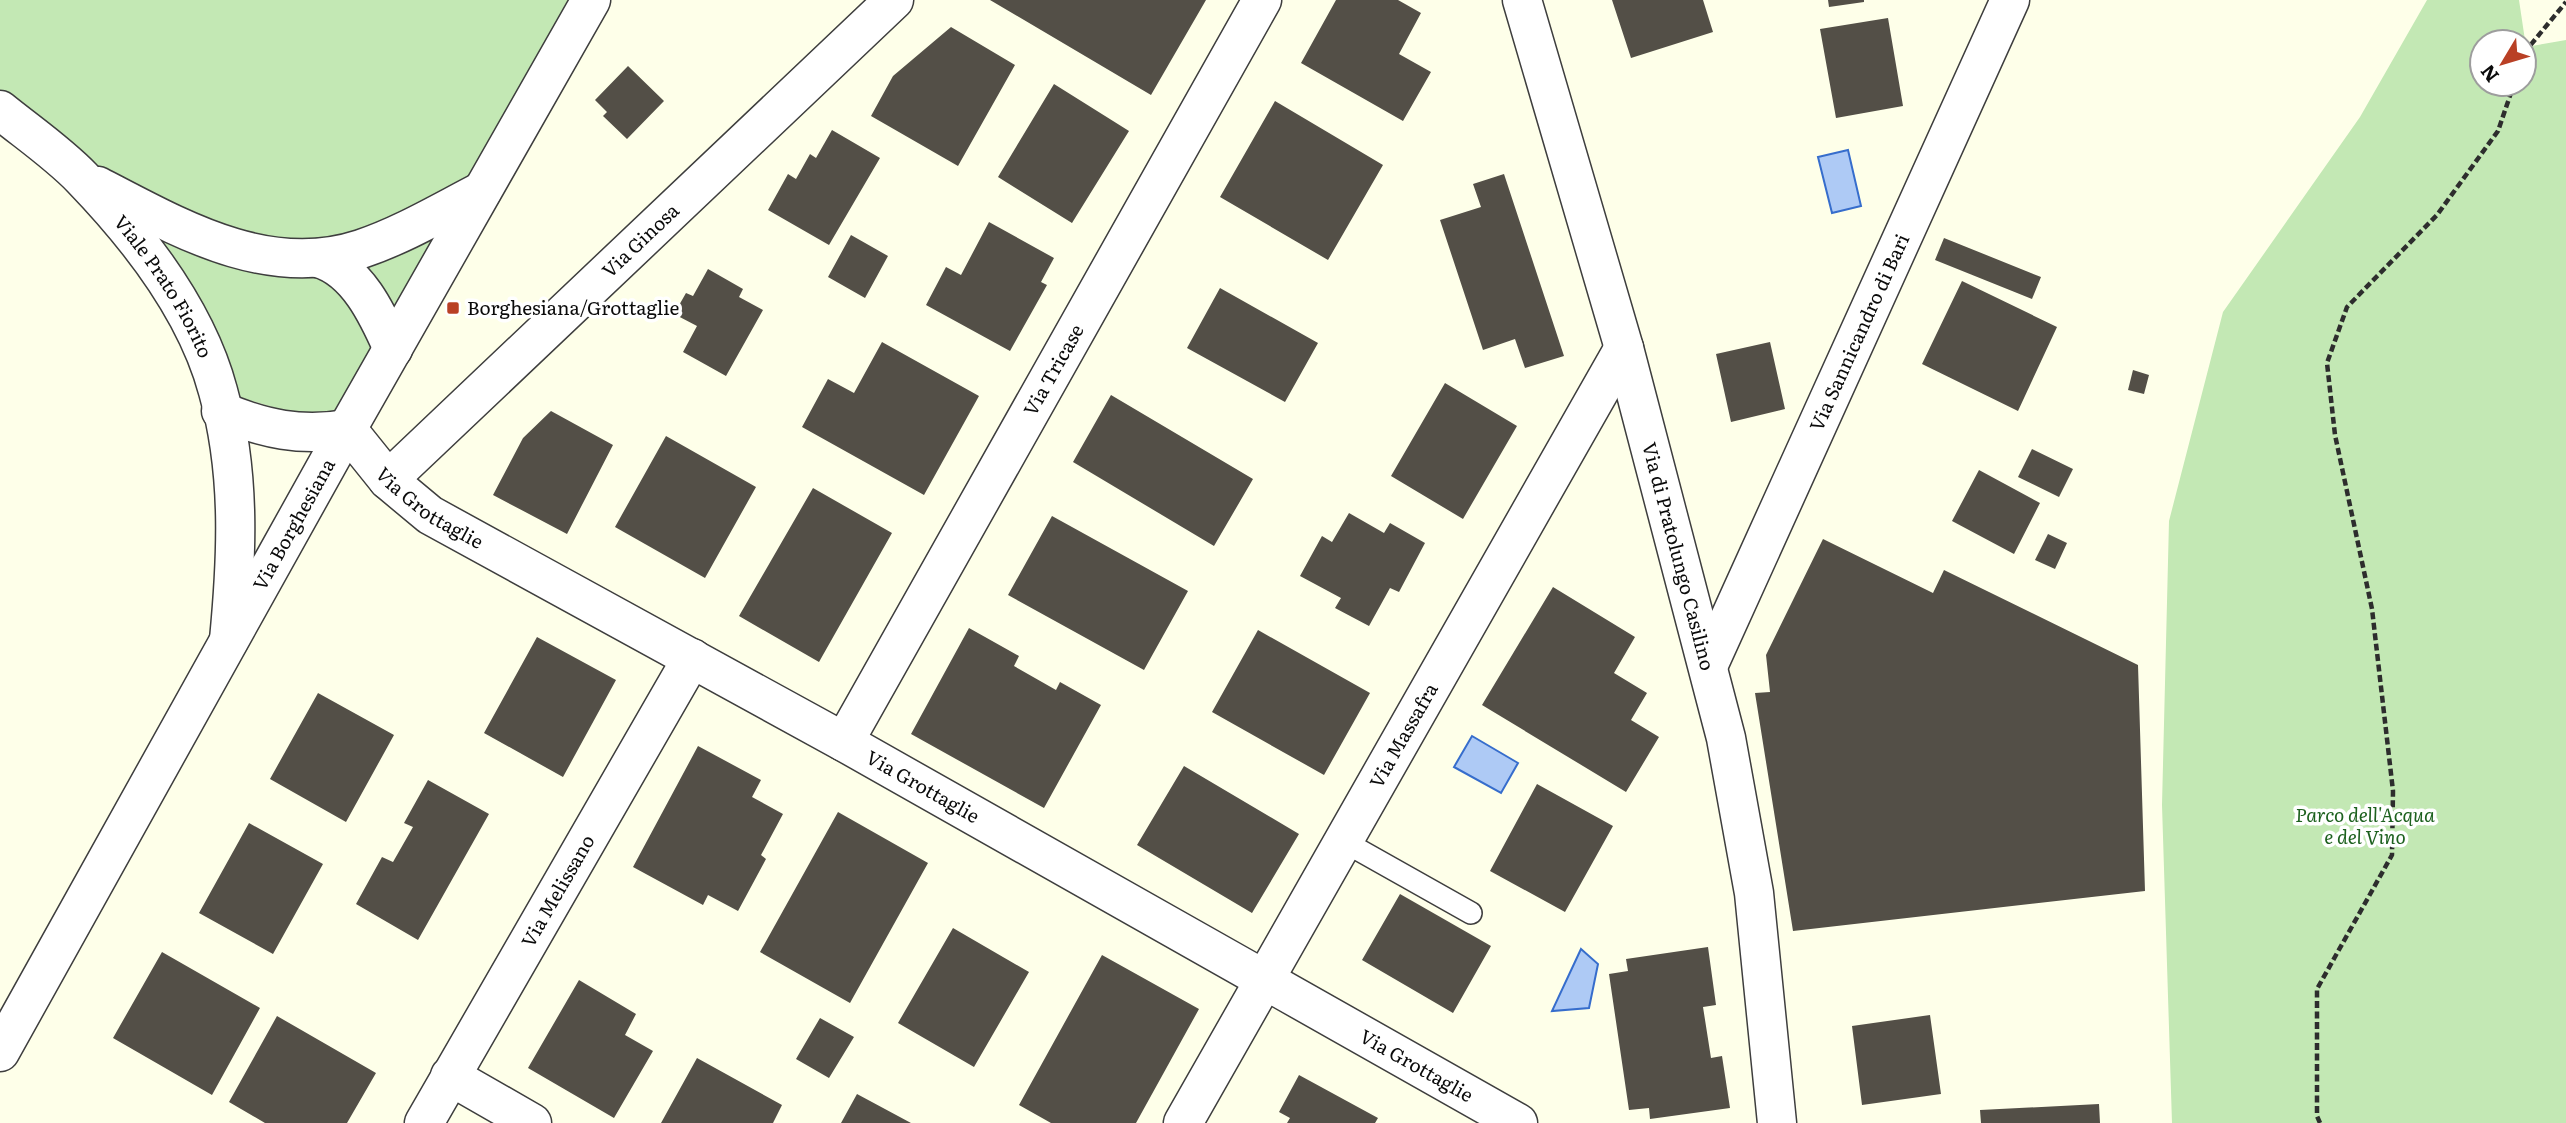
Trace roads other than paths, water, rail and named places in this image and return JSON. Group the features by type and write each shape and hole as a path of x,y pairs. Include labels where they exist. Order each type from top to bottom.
{"street":[{"name":"Via Borghesiana","path":"0,1052 347,429 591,0"},
{"name":"Via Ginosa","path":"388,481 894,0"},
{"name":"Via Tricase","path":"844,741 1262,0"},
{"name":"Via di Pratolungo Casilino","path":"1522,0 1624,348 1709,664 1737,789 1752,883 1777,1123"},
{"name":"Via Sannicandro di Bari","path":"1709,664 2010,0"},
{"name":"Viale Prato Fiorito","path":"0,110 81,176 140,248 174,298 210,369 222,411 236,518 229,640"},
{"name":"Viale Prato Fiorito","path":"81,176 218,244 258,254 318,258 363,248 482,191"},
{"name":"Viale Prato Fiorito","path":"318,258 336,266 353,282 379,320 393,349"},
{"name":"Via Massafra","path":"1183,1123 1624,348"},
{"path":"222,411 261,426 294,433 347,429"},
{"name":"Via Grottaglie","path":"347,429 388,481 430,515 844,741 1518,1123"},
{"name":"Via Melissano","path":"424,1123 692,657"},
{"path":"450,1076 532,1123"}],"lane":[{"path":"1343,841 1471,913"}],"water":[{"path":"1848,150 1861,206 1832,213 1818,157"},
{"path":"1472,736 1518,763 1501,793 1454,767"},
{"path":"1581,949 1598,964 1589,1008 1552,1011"}],"place":[{"name":"Borghesiana/Grottaglie","path":"453,308"}],"park label":[{"name":"Parco dell'Acqua e del Vino","path":"2365,826"}]}
